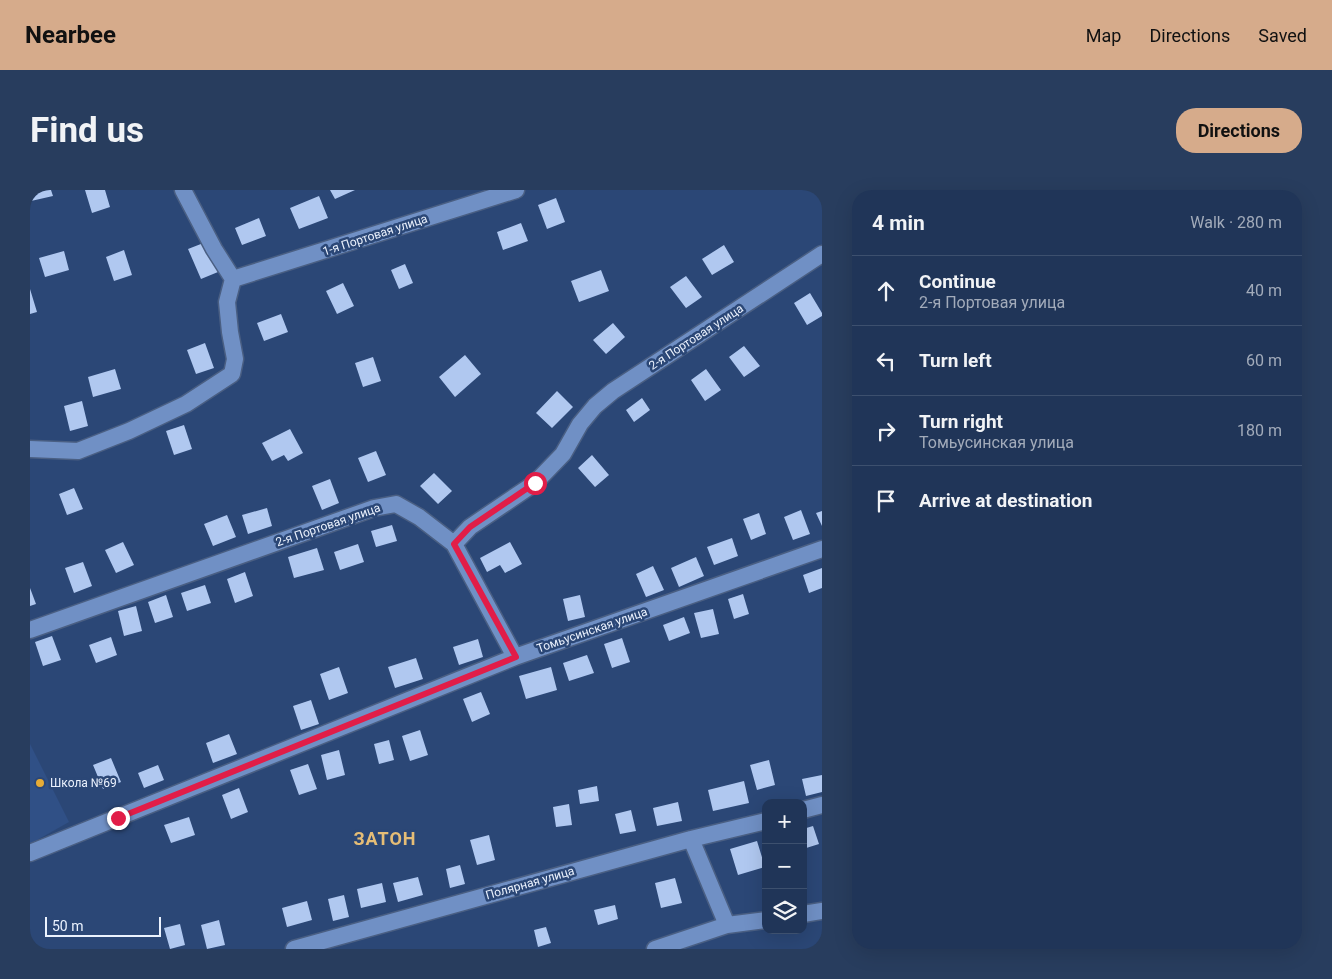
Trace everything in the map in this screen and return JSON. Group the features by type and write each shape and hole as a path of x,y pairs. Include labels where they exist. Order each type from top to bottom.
{"street":[{"path":"30,449 78,451 129,431 186,404 232,374 235,359 227,302 233,279 214,250 183,190"},
{"name":"1-я Портовая улица","path":"233,279 516,190"},
{"name":"2-я Портовая улица","path":"30,630 374,508 396,504 419,517 454,544 470,527 535,483 563,454 580,424 601,401 822,254"},
{"path":"454,544 516,657"},
{"name":"Томьусинская улица","path":"30,853 516,657 822,549"},
{"path":"807,809 822,805"},
{"name":"Полярная улица","path":"294,949 691,838 762,822"},
{"path":"691,838 727,925"},
{"path":"807,913 822,911"},
{"path":"655,949 727,925 762,921"}],"shaded area":[{"name":"Школа №69","path":"30,744 69,822 30,844"}],"building":[{"path":"30,190 51,190 53,196 31,201"},
{"path":"85,190 105,190 110,207 92,213"},
{"path":"330,190 355,190 335,199"},
{"path":"319,196 328,218 299,229 290,208"},
{"path":"556,198 565,222 547,229 538,205"},
{"path":"259,218 266,236 242,245 235,228"},
{"path":"521,223 528,241 503,250 497,232"},
{"path":"206,242 218,272 201,279 188,249"},
{"path":"724,245 734,262 712,275 702,259"},
{"path":"124,250 132,275 114,281 106,257"},
{"path":"64,251 69,270 45,277 39,258"},
{"path":"405,264 413,283 399,289 391,270"},
{"path":"601,270 609,291 579,302 571,281"},
{"path":"686,276 702,297 686,308 670,287"},
{"path":"343,283 354,306 337,314 326,291"},
{"path":"30,289 37,312 30,314"},
{"path":"810,293 822,316 807,325 794,303"},
{"path":"281,314 288,332 264,341 257,323"},
{"path":"613,323 625,337 606,354 593,340"},
{"path":"205,343 214,368 196,374 187,350"},
{"path":"744,346 760,366 744,377 729,357"},
{"path":"465,355 481,374 455,397 439,377"},
{"path":"373,357 381,381 363,387 355,363"},
{"path":"115,369 121,389 93,397 88,377"},
{"path":"706,369 721,390 705,401 691,380"},
{"path":"557,391 573,407 552,428 536,413"},
{"path":"642,398 650,410 634,422 626,410"},
{"path":"82,401 88,426 70,431 64,406"},
{"path":"184,425 192,449 174,455 166,431"},
{"path":"290,429 303,453 288,461 284,455 272,461 262,443"},
{"path":"376,451 386,475 368,482 358,458"},
{"path":"592,455 609,475 595,487 578,468"},
{"path":"434,473 452,491 438,504 420,486"},
{"path":"330,479 339,503 322,510 312,486"},
{"path":"74,488 83,509 67,515 59,494"},
{"path":"267,508 272,526 248,534 242,515"},
{"path":"801,510 810,534 793,540 784,517"},
{"path":"822,511 822,526 816,513"},
{"path":"759,513 766,534 751,540 743,519"},
{"path":"227,515 236,537 213,546 204,524"},
{"path":"392,525 397,541 376,547 371,531"},
{"path":"732,538 738,556 714,565 707,547"},
{"path":"123,542 134,565 116,573 105,550"},
{"path":"510,542 522,564 505,573 500,565 487,572 480,558"},
{"path":"358,544 364,562 340,570 334,552"},
{"path":"317,548 324,570 294,578 288,557"},
{"path":"696,557 704,576 679,587 671,568"},
{"path":"83,562 92,586 74,593 65,568"},
{"path":"653,566 664,590 646,597 636,574"},
{"path":"822,568 822,588 809,593 803,575"},
{"path":"245,572 253,596 235,603 227,579"},
{"path":"205,585 211,603 187,611 181,593"},
{"path":"30,588 36,604 30,606"},
{"path":"743,594 749,614 734,619 728,599"},
{"path":"166,595 173,617 155,623 148,602"},
{"path":"580,595 585,617 568,621 563,599"},
{"path":"136,606 142,631 124,636 118,611"},
{"path":"713,609 719,634 701,638 694,613"},
{"path":"684,617 690,633 669,641 663,625"},
{"path":"52,636 61,660 43,666 35,642"},
{"path":"111,637 117,655 96,663 89,645"},
{"path":"622,638 630,662 612,668 604,644"},
{"path":"478,639 483,657 459,665 453,647"},
{"path":"587,655 594,673 569,681 563,663"},
{"path":"416,658 423,679 395,688 388,667"},
{"path":"339,667 348,693 329,700 320,674"},
{"path":"551,667 557,690 526,699 519,676"},
{"path":"481,692 490,714 472,722 463,699"},
{"path":"311,700 319,724 301,730 293,706"},
{"path":"420,730 428,755 410,761 402,736"},
{"path":"229,734 237,754 213,763 206,743"},
{"path":"389,740 394,760 379,764 374,744"},
{"path":"339,750 345,775 327,780 321,755"},
{"path":"111,758 121,782 103,789 93,765"},
{"path":"769,760 775,785 757,790 750,765"},
{"path":"308,764 317,789 299,795 290,770"},
{"path":"158,765 164,780 144,788 138,773"},
{"path":"822,775 822,792 806,796 802,779"},
{"path":"744,781 749,803 713,811 708,790"},
{"path":"597,786 599,801 580,804 578,790"},
{"path":"239,788 248,812 231,819 222,795"},
{"path":"678,802 682,821 657,826 653,808"},
{"path":"569,804 572,825 556,827 553,807"},
{"path":"631,810 636,831 620,834 615,814"},
{"path":"189,817 195,835 171,843 164,825"},
{"path":"813,826 819,844 807,848 807,828"},
{"path":"489,835 495,860 477,865 470,840"},
{"path":"757,841 762,857 762,868 738,875 730,849"},
{"path":"460,865 465,884 450,888 446,869"},
{"path":"418,877 423,895 398,902 393,883"},
{"path":"675,878 682,903 661,908 655,883"},
{"path":"382,883 386,902 361,908 357,889"},
{"path":"344,895 349,917 333,921 328,899"},
{"path":"307,901 312,920 287,927 282,908"},
{"path":"615,905 618,919 598,925 594,910"},
{"path":"219,920 225,945 207,949 201,925"},
{"path":"180,924 185,945 170,949 164,928"},
{"path":"546,927 551,943 538,947 534,930"}],"place":[{"name":"Школа №69","path":"40,783"}],"district":[{"name":"ЗАТОН","path":"385,838"}],"route":[{"path":"118,818 516,657 454,544 470,527 535,483"}]}
